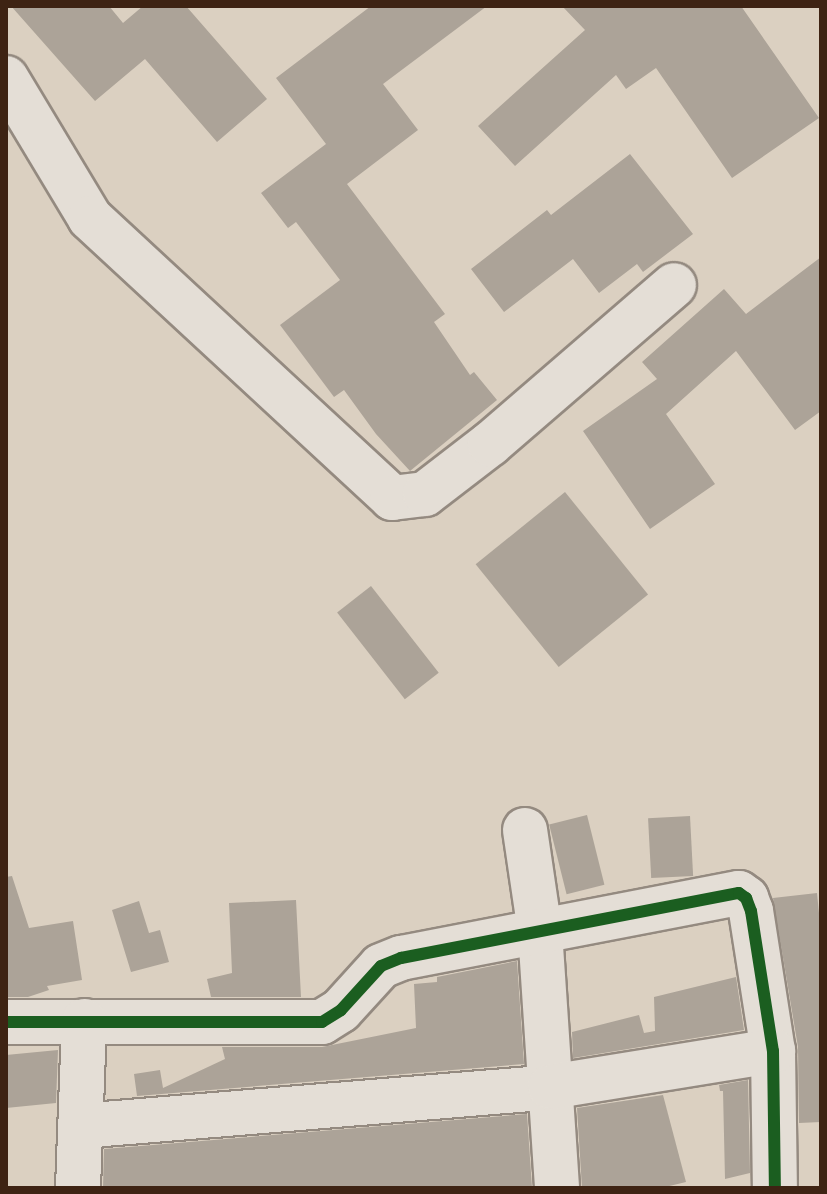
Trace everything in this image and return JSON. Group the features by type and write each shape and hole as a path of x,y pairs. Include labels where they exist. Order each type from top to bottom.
{"street":[{"path":"6,78 90,218 392,498 425,494 490,444 674,285"},
{"path":"525,830 540,931 557,1188"},
{"path":"6,1022 322,1022 341,1010 381,966 401,958 739,893 746,898 751,911 773,1051 775,1188"},
{"path":"78,1188 84,1021"},
{"path":"80,1126 550,1087 773,1051"}],"building":[{"path":"11,6 109,6 123,23 143,6 186,6 267,99 217,142 145,59 95,101"},
{"path":"371,6 487,6 383,84 418,130 347,184 445,314 434,322 470,375 474,372 497,400 410,471 376,434 344,390 334,397 280,325 340,280 296,222 288,228 261,193 326,144 276,78"},
{"path":"562,6 741,6 819,118 732,178 656,68 626,89 616,75 515,166 478,126 585,30"},
{"path":"630,154 693,234 643,272 637,264 599,293 573,259 504,312 471,269 547,210 551,215"},
{"path":"821,257 821,411 795,430 736,351 666,414 715,484 650,529 583,431 657,379 642,362 724,289 746,314"},
{"path":"565,492 648,595 559,667 476,564"},
{"path":"371,586 439,673 405,699 337,612"},
{"path":"587,815 604,885 567,894 549,824"},
{"path":"690,816 693,876 651,878 648,818"},
{"path":"12,876 29,928 73,921 82,980 47,986 49,990 28,997 6,997 6,877"},
{"path":"817,893 821,933 821,1122 799,1123 798,1047 773,898"},
{"path":"296,900 301,997 211,997 207,979 232,973 229,903"},
{"path":"139,901 149,933 160,930 169,962 131,972 112,910"},
{"path":"517,961 524,1064 137,1096 134,1074 160,1070 163,1088 225,1059 222,1047 322,1047 416,1028 414,984 437,982 437,977"},
{"path":"736,977 744,1030 573,1058 572,1032 639,1015 644,1033 655,1031 654,997"},
{"path":"58,1050 56,1103 6,1108 6,1055"},
{"path":"748,1080 750,1173 725,1179 723,1091 720,1091 719,1085"},
{"path":"663,1095 686,1182 661,1188 582,1188 577,1108"},
{"path":"527,1114 532,1188 103,1188 104,1149"}],"cycle path":[{"path":"6,1022 322,1022 341,1010 381,966 401,958 739,893 746,898 751,911 773,1051 775,1188"}]}
